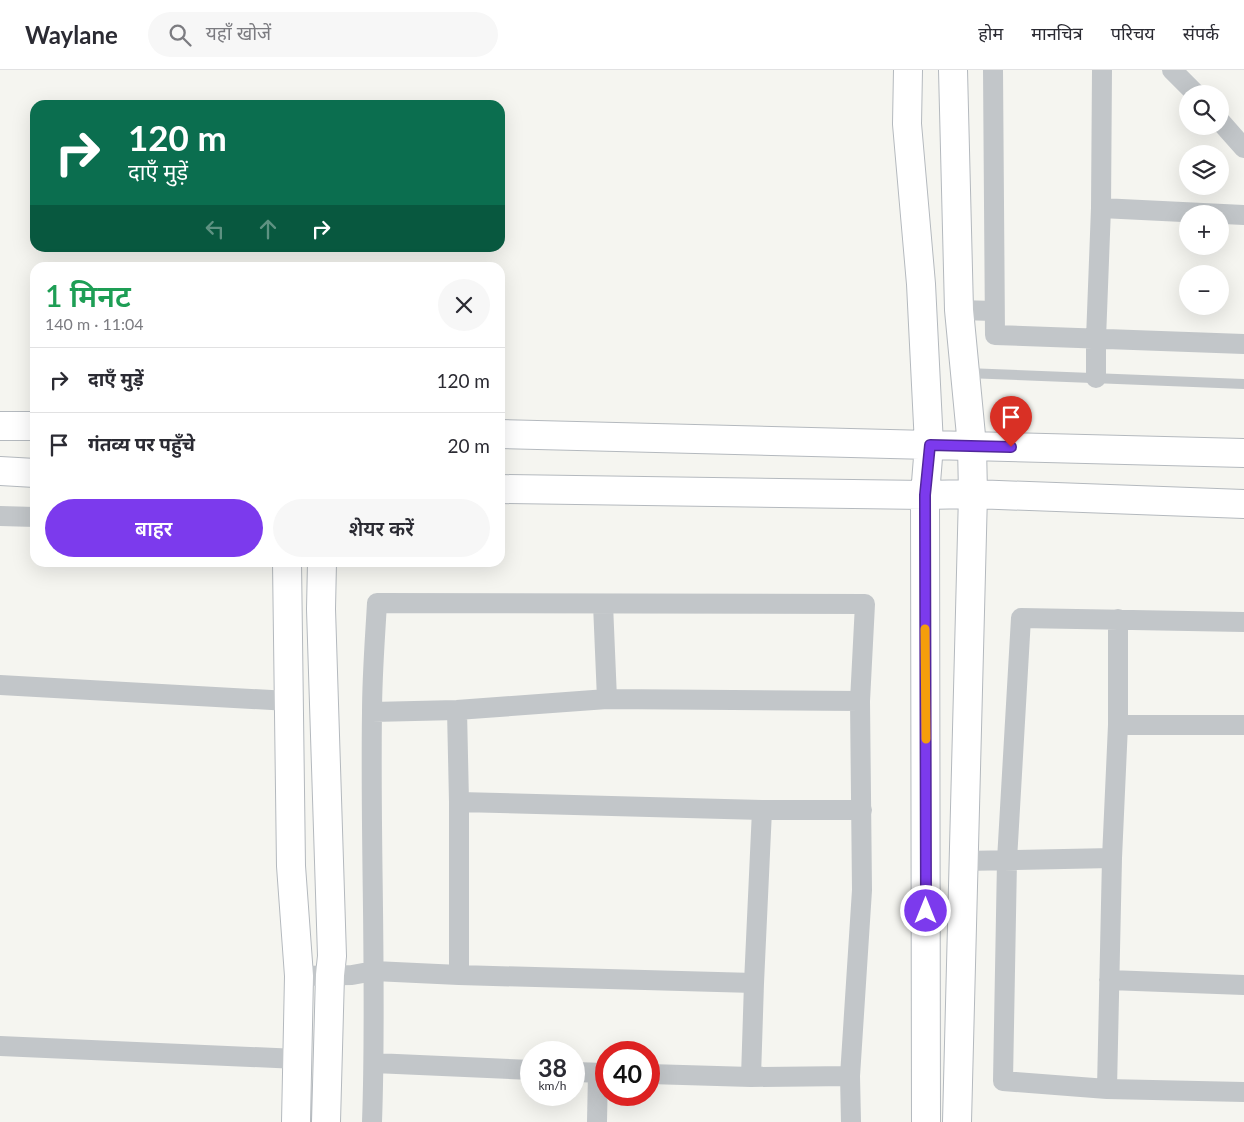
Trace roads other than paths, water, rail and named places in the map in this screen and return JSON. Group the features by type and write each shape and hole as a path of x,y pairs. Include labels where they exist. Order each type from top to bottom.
{"street":[{"path":"908,70 907,124 922,284 930,445 925,495 926,1122"},
{"path":"953,70 959,310 972,446 973,494 957,1122"},
{"path":"993,70 995,335 1244,344"},
{"path":"1096,378 1101,208 1102,70"},
{"path":"1172,70 1187,85"},
{"path":"1229,131 1244,148"},
{"path":"1101,208 1244,215"},
{"path":"959,310 994,311"},
{"path":"0,426 30,426"},
{"path":"505,434 1244,453"},
{"path":"0,471 30,473"},
{"path":"505,488 925,495 973,494 1244,504"},
{"path":"0,516 30,517"},
{"path":"287,567 291,866 299,976 296,1122"},
{"path":"322,567 322,629 332,956 326,1122"},
{"path":"372,1122 374,971 372,712 376,603 865,604 860,701 862,890 850,1076 851,1122"},
{"path":"604,604 607,699"},
{"path":"1244,622 1021,618 1007,860 1003,1081 1107,1089 1244,1092"},
{"path":"1107,1089 1112,858 1118,725 1118,619"},
{"path":"0,685 289,701"},
{"path":"372,712 457,710 607,699 860,701"},
{"path":"457,710 459,975"},
{"path":"1118,725 1244,724"},
{"path":"459,802 762,810 862,810"},
{"path":"752,1077 754,983 762,810"},
{"path":"963,861 1112,858"},
{"path":"299,976 352,975 374,971 754,983"},
{"path":"1109,980 1244,985"},
{"path":"0,1046 298,1059"},
{"path":"374,1063 520,1070"},
{"path":"660,1074 752,1077 850,1076"},
{"path":"597,1122 599,1106"}],"lane":[{"path":"965,373 1244,384"}]}
